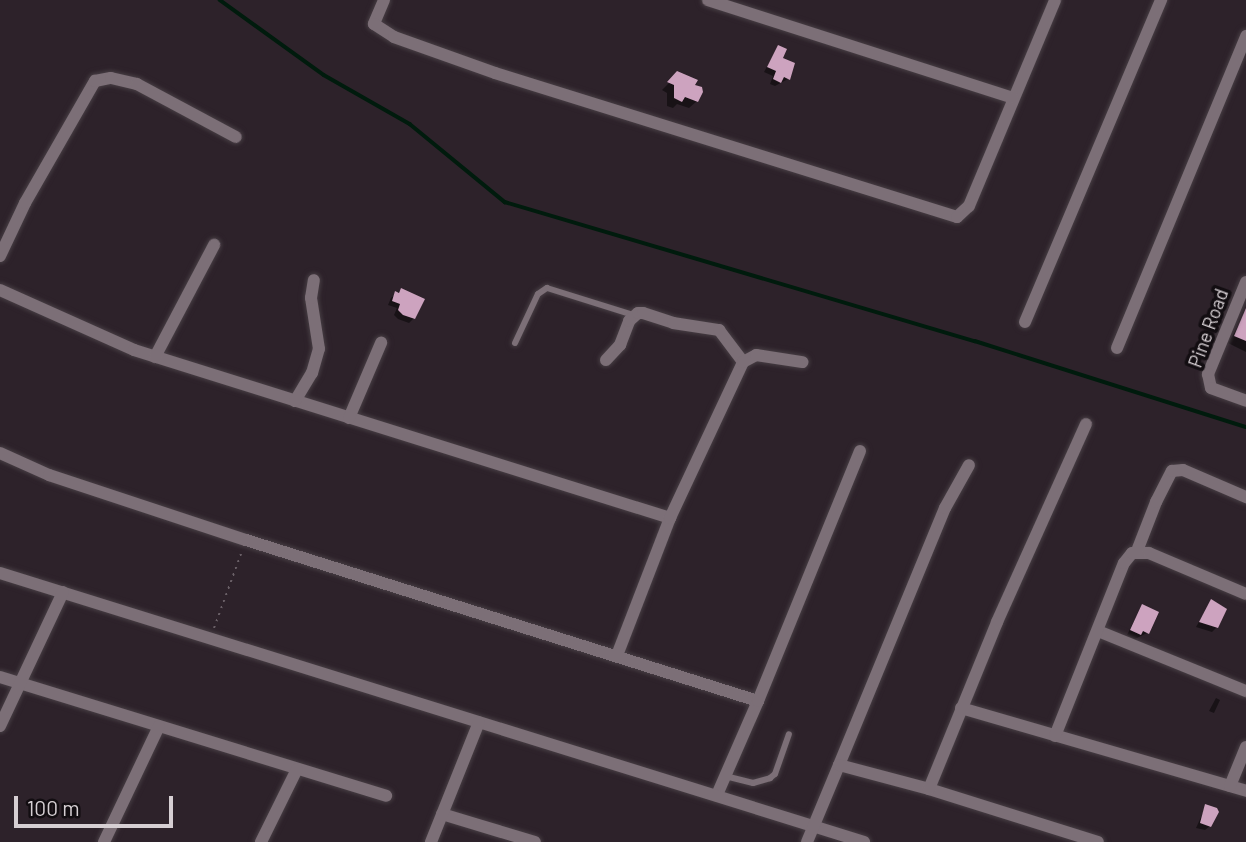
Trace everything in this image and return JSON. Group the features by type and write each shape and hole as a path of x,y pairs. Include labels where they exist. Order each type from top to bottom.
{"street":[{"path":"384,0 374,24 394,37 507,77 957,217 969,206 1055,0"},
{"path":"708,0 1013,98"},
{"path":"1025,322 1161,0"},
{"path":"1117,348 1246,36"},
{"path":"0,256 24,203 95,81 111,78 137,85 236,137"},
{"path":"155,357 215,245"},
{"path":"295,401 312,373 319,349 311,298 314,280"},
{"name":"Pine Road","path":"1246,282 1243,296 1208,373 1211,388 1246,401"},
{"path":"0,290 115,343 155,357 670,518"},
{"path":"607,360 620,345 633,316 643,313 673,323 712,327 726,336 743,362"},
{"path":"349,418 381,343"},
{"path":"617,655 670,518 743,362 756,355 802,362"},
{"path":"929,789 961,708 1086,424"},
{"path":"717,795 860,451"},
{"path":"0,453 49,475 246,540 758,701"},
{"path":"807,842 945,508 969,465"},
{"path":"1055,736 1124,563 1137,551 1156,502 1172,471 1183,470 1246,497"},
{"path":"1137,551 1149,553 1246,594"},
{"path":"0,573 863,842"},
{"path":"0,726 63,592"},
{"path":"1098,631 1246,691"},
{"path":"0,677 386,796"},
{"path":"961,708 1246,791"},
{"path":"431,842 479,722"},
{"path":"104,842 159,726"},
{"path":"1230,786 1246,747"},
{"path":"839,765 929,789 1098,842"},
{"path":"261,842 297,769"},
{"path":"442,814 535,842"}],"lane":[{"path":"514,343 538,295 547,288 633,316"},
{"path":"725,776 753,783 769,778 775,774 789,734"}],"path":[{"path":"210,638 246,540"}],"building":[{"path":"778,45 787,49 783,58 795,63 790,80 784,77 781,83 773,79 776,71 767,67"},
{"path":"677,71 698,80 695,85 702,87 703,92 698,102 685,97 682,102 674,98 674,85 667,82"},
{"path":"401,288 425,299 415,319 403,315 398,310 400,304 392,301 395,291 399,293"},
{"path":"1246,308 1246,341 1234,336"},
{"path":"1211,599 1227,609 1218,628 1199,622"},
{"path":"1142,604 1159,612 1149,634 1143,631 1141,635 1130,630"},
{"path":"1205,804 1217,808 1219,812 1211,827 1200,823"}],"waterway":[{"path":"220,0 324,75 410,124 505,202 975,341 1246,427"}]}
